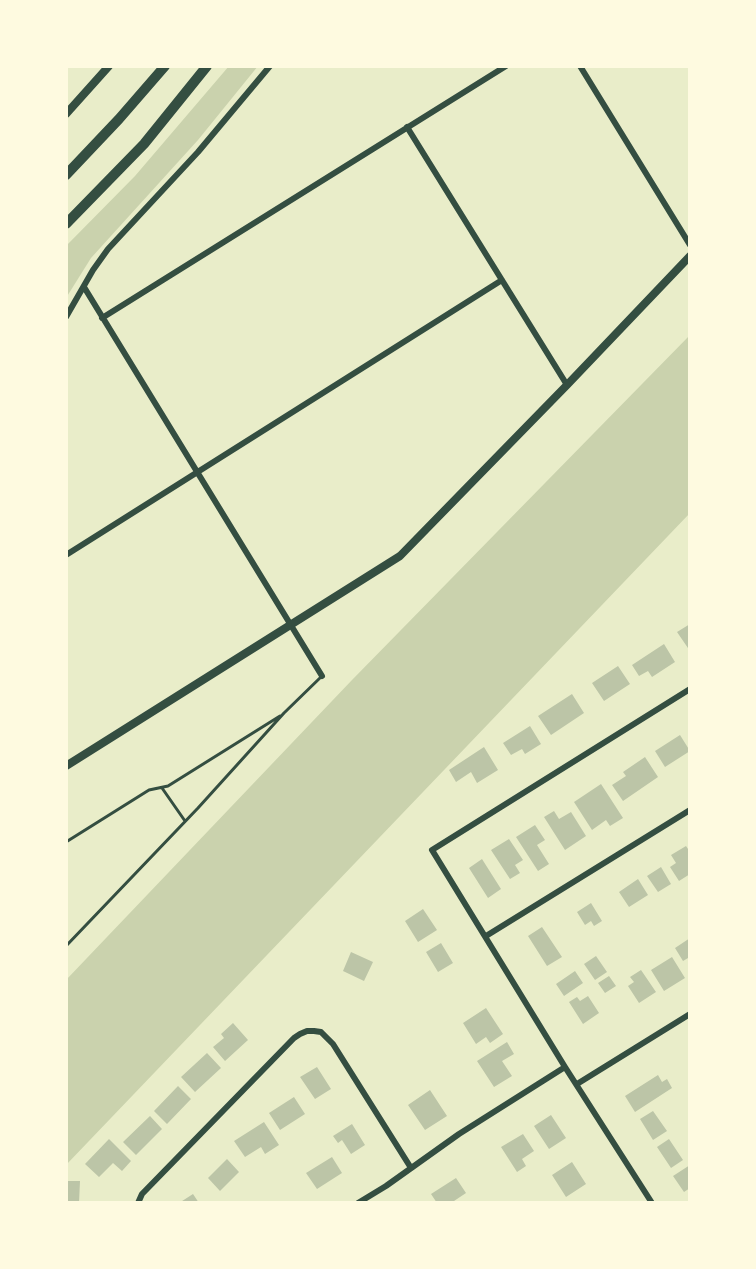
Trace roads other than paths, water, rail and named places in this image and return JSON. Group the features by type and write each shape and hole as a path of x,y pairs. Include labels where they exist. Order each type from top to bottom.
{"highway":[{"path":"66,175 120,119 165,66"},
{"path":"66,224 144,144 207,66"}],"street":[{"path":"66,114 109,66"},
{"path":"66,317 108,249 198,152 270,66"},
{"path":"102,318 506,66"},
{"path":"580,66 690,245"},
{"path":"407,127 567,385"},
{"path":"66,766 400,556 690,256"},
{"path":"66,555 502,280"},
{"path":"84,287 322,676"},
{"path":"652,1203 565,1067 432,850 690,689"},
{"path":"486,936 690,810"},
{"path":"577,1084 690,1014"},
{"path":"138,1203 142,1194 294,1038 307,1031 321,1032 333,1044 411,1168"},
{"path":"358,1203 459,1134 565,1067"}],"lane":[{"path":"66,946 284,713 322,676"},
{"path":"66,842 149,790 168,786 284,713"},
{"path":"162,788 185,821"}]}
